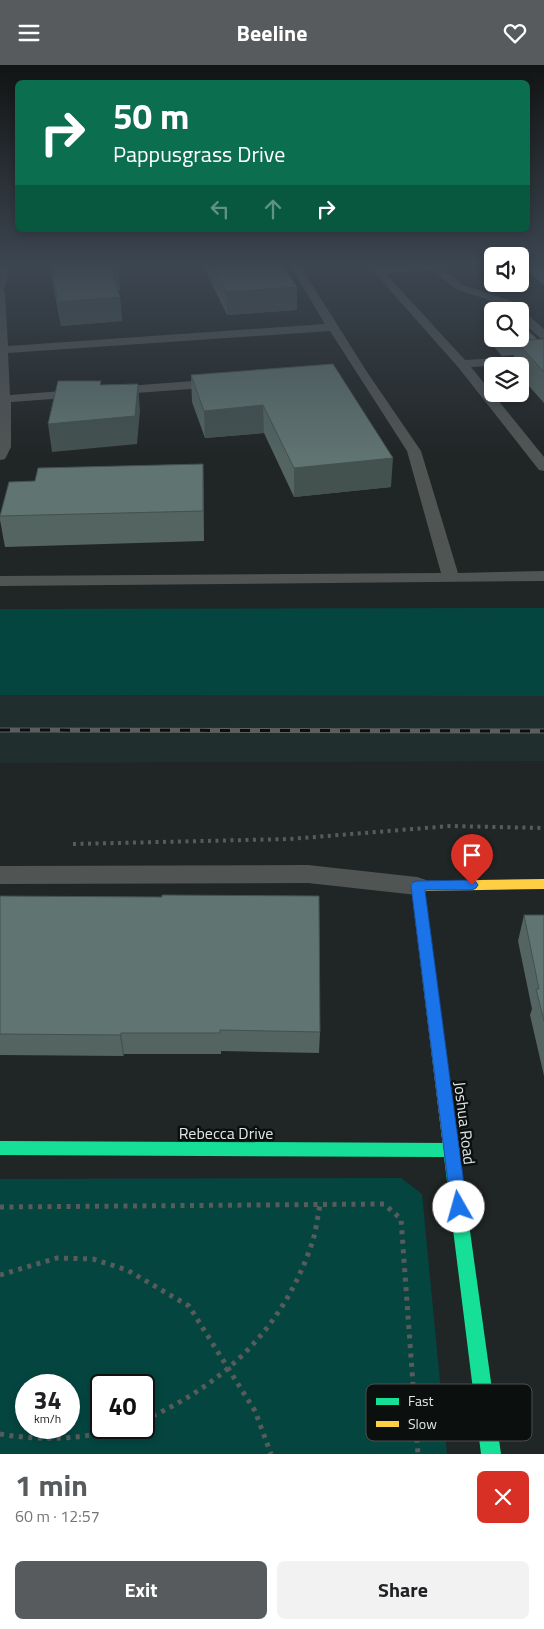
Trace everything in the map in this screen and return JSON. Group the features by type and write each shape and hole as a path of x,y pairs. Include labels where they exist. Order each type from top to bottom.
{"street":[{"path":"418,886 544,884"},
{"name":"Joshua Road","path":"418,886 482,1384"},
{"name":"Rebecca Drive","path":"0,1148 452,1150"},
{"name":"Joshua Road","path":"489,1441 491,1454"}],"lane":[{"path":"0,456 4,447 1,329"},
{"path":"2,350 308,329"},
{"path":"335,329 361,372 414,451 451,578"},
{"path":"430,329 462,364 544,467"},
{"path":"462,364 544,359"},
{"path":"341,373 361,372"},
{"path":"4,399 232,382"},
{"path":"0,581 544,576"},
{"path":"0,875 308,874 418,886"}],"path":[{"path":"70,844 290,839 450,827 544,828"},
{"path":"155,1416 165,1412 207,1387 242,1356 273,1321 296,1283 311,1244 320,1205"},
{"path":"0,1207 384,1205 401,1219 413,1384"},
{"path":"0,1275 57,1258 93,1259 127,1270 189,1306 255,1411 271,1454"},
{"path":"0,1434 24,1439 72,1438 90,1434"},
{"path":"417,1441 418,1454"}],"shaded area":[{"path":"544,608 544,696 0,695 0,609"},
{"path":"0,695 544,696 544,761 0,763"},
{"path":"401,1178 422,1194 440,1384 366,1384 366,1441 446,1441 447,1454 0,1454 0,1179"}],"building":[{"path":"529,331 537,339 529,339"},
{"path":"544,339 544,372 521,347 529,347 529,340"},
{"path":"333,364 393,458 294,468 263,405 204,411 191,375"},
{"path":"58,381 101,381 100,385 138,384 135,416 48,424"},
{"path":"203,464 203,511 0,516 9,482 35,481 38,468"},
{"path":"162,895 319,896 320,1032 220,1030 220,1033 121,1033 120,1035 0,1034 0,896 162,897"},
{"path":"524,915 544,915 544,1021 536,989 539,989"}],"railway":[{"path":"0,730 544,731"}],"traffic: fast":[{"path":"0,1148 452,1150"},
{"path":"452,1155 482,1384"},
{"path":"489,1441 491,1454"}],"traffic: slow":[{"path":"452,1155 417,886 544,884"}],"route":[{"path":"459,1207 418,886 472,885"}]}
